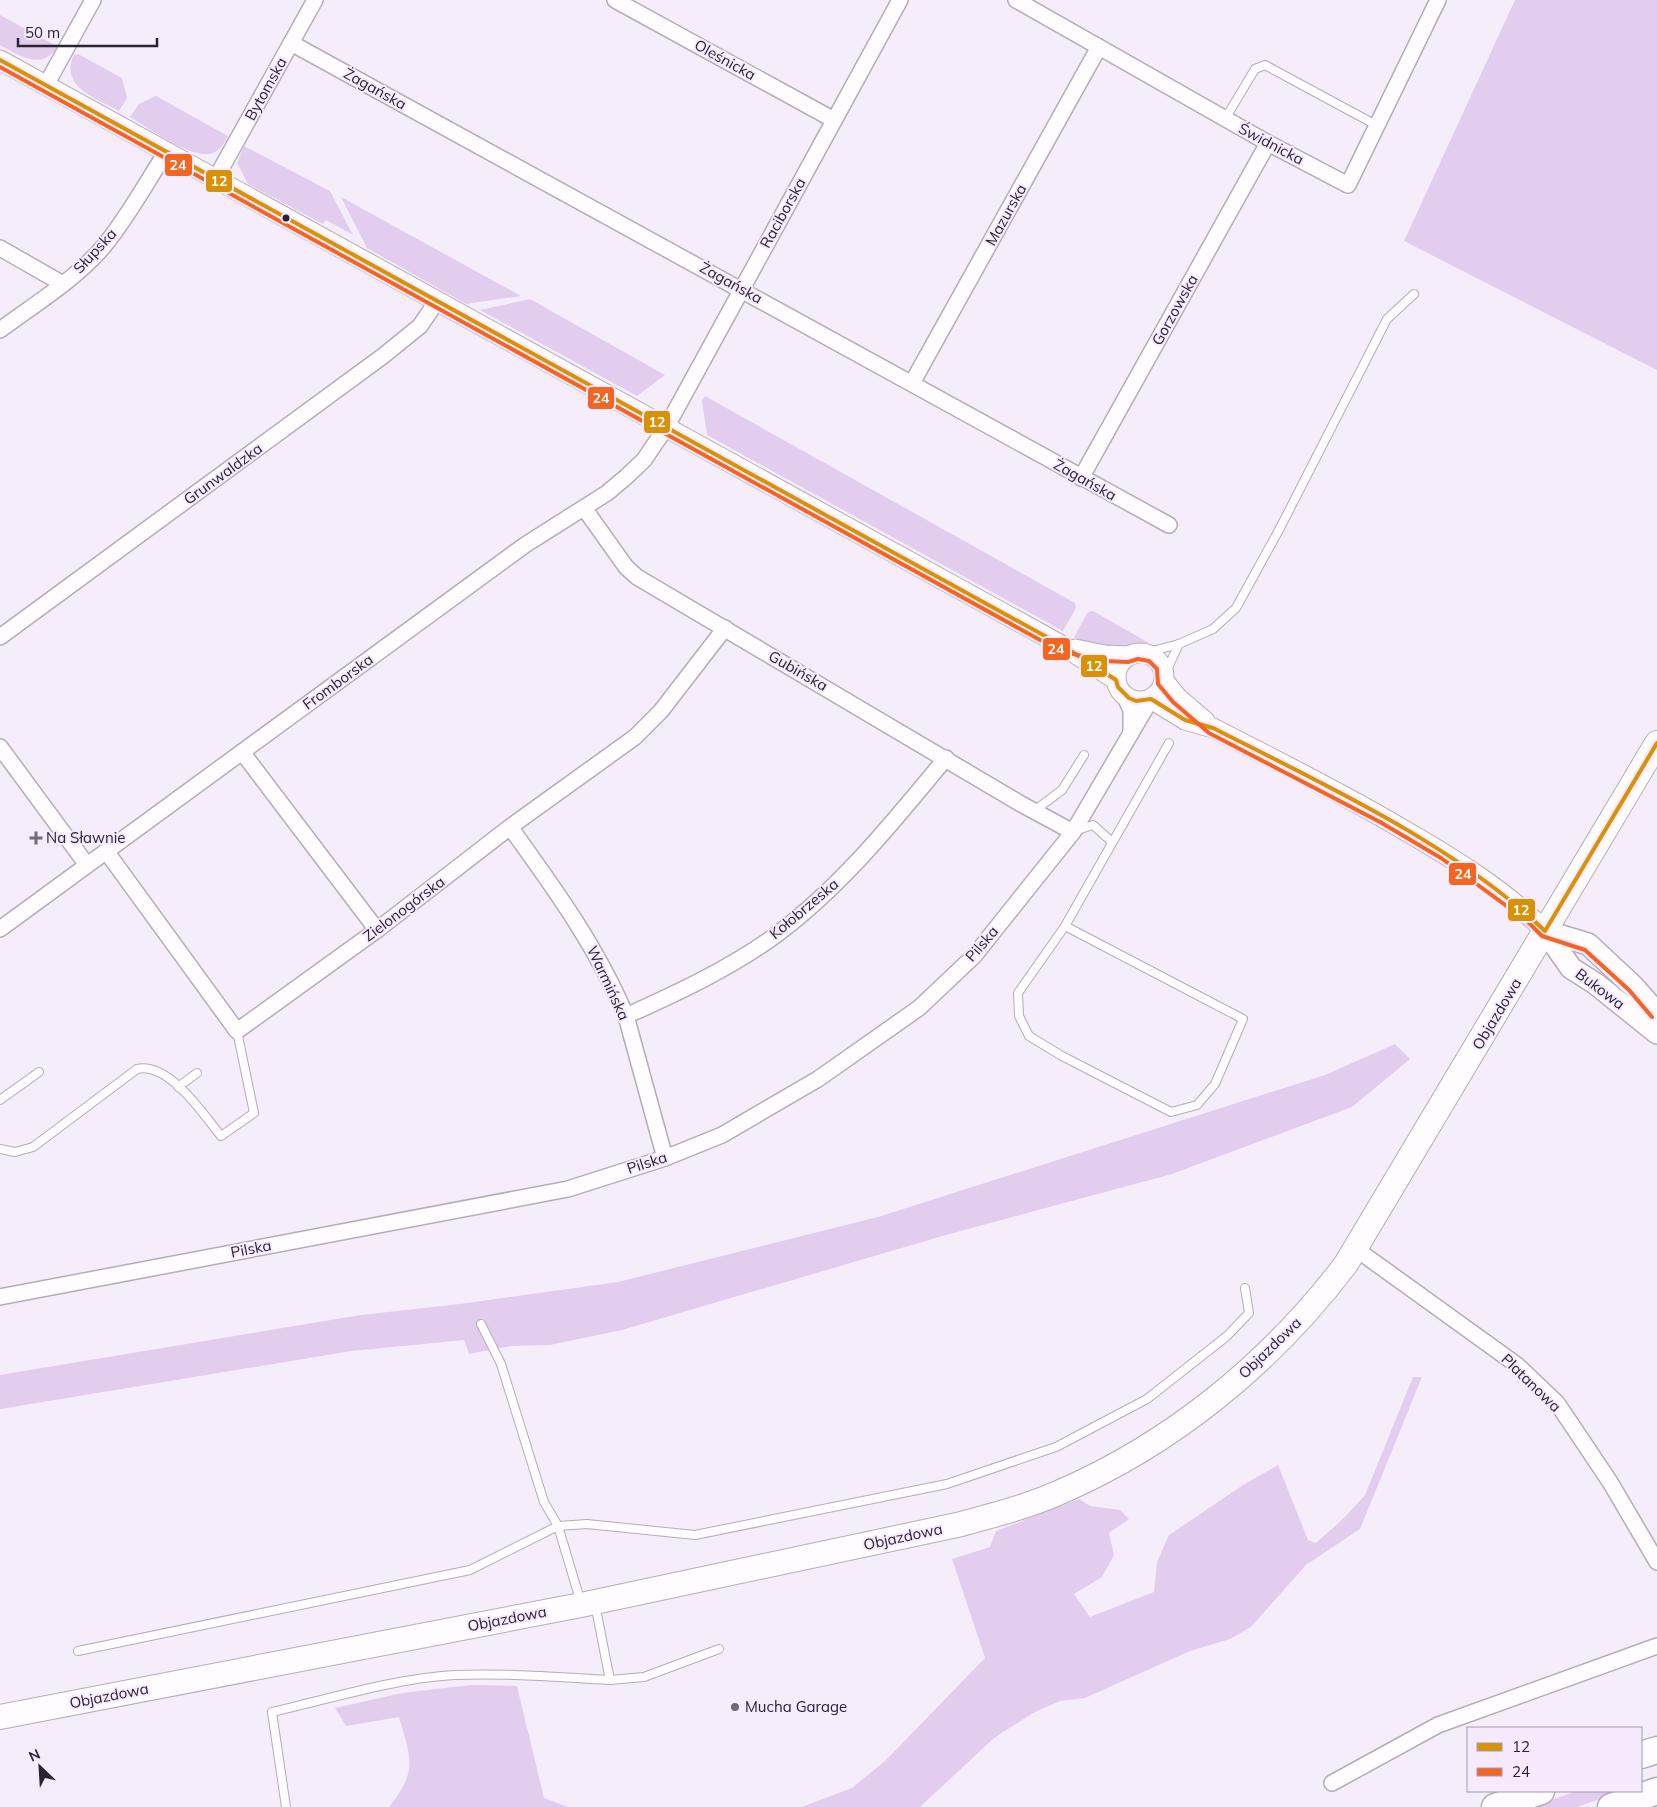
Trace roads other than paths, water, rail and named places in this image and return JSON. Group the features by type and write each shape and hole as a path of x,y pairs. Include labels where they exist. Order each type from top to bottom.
{"highway":[{"path":"1642,1755 1657,1750"},
{"path":"1611,1807 1657,1791"},
{"path":"1495,1807 1537,1792"}],"main road":[{"name":"Objazdowa","path":"0,1717 588,1604 957,1525 1006,1512 1058,1493 1146,1447 1226,1390 1292,1329 1330,1286 1356,1249 1657,743"},
{"name":"Bukowa","path":"1545,931 1588,944 1633,986 1657,1013"},
{"name":"Bukowa","path":"1545,931 1572,968 1596,984 1657,1033"}],"street":[{"path":"46,85 93,0"},
{"name":"Oleśnicka","path":"615,0 834,120"},
{"name":"Raciborska","path":"667,426 900,0"},
{"name":"Świdnicka","path":"1016,0 1268,143 1348,185 1438,0"},
{"name":"Bytomska","path":"216,178 291,43 311,2"},
{"name":"Żagańska","path":"291,43 1169,525"},
{"name":"Mazurska","path":"912,383 1099,47"},
{"path":"0,60 1063,646 1119,686 1136,701 1151,699 1162,688 1165,677"},
{"name":"Gorzowska","path":"1081,478 1268,143"},
{"name":"Słupska","path":"0,330 63,284 111,236 166,151"},
{"path":"0,248 63,284"},
{"name":"Grunwaldzka","path":"0,637 383,356 420,326 437,301"},
{"name":"Fromborska","path":"0,929 525,545 607,493 644,460 667,426"},
{"name":"Gubińska","path":"584,508 626,567 637,577 1072,832"},
{"name":"Zielonogórska","path":"237,1031 377,930 510,827 635,737 661,711 725,628"},
{"path":"1063,646 1106,655 1137,654 1158,660 1165,677 1178,698 1213,728"},
{"path":"1119,686 1119,665 1137,654"},
{"name":"Pilska","path":"1119,686 1131,710 1130,737"},
{"path":"1151,699 1185,720 1213,728 1383,817 1444,853 1531,916 1545,931"},
{"name":"Pilska","path":"0,1296 568,1189 666,1158 722,1134 818,1079 919,1008 974,956 1072,832 1151,699"},
{"path":"0,747 87,865"},
{"path":"242,752 377,930"},
{"name":"Kołobrzeska","path":"626,1016 714,971 775,935 802,914 869,850 946,758"},
{"name":"Warmińska","path":"510,827 581,926 626,1016 666,1158"},
{"path":"106,851 237,1031"},
{"name":"Platanowa","path":"1356,1249 1517,1365 1557,1403 1610,1482 1657,1562"},
{"path":"1332,1783 1438,1725 1657,1646"}],"lane":[{"path":"1225,119 1255,68 1265,66 1378,126"},
{"path":"1137,654 1179,644 1213,629 1236,608 1272,543 1387,320 1414,294"},
{"path":"1165,677 1179,644"},
{"path":"1065,926 1243,1019 1215,1084 1197,1105 1171,1112 1062,1056 1029,1036 1019,1016 1018,993 1065,926 1169,743"},
{"path":"1034,810 1062,790 1084,755"},
{"path":"1072,832 1093,825 1112,842"},
{"path":"0,1149 15,1152 33,1147 137,1069 144,1068 159,1071 178,1086 220,1136 254,1113 237,1031"},
{"path":"0,1100 39,1072"},
{"path":"178,1086 197,1072"},
{"path":"78,1651 470,1570 558,1526 587,1524 696,1535 947,1484 1056,1447 1147,1399 1227,1336 1248,1313 1246,1288"},
{"path":"481,1324 502,1364 544,1502 558,1526 588,1604 610,1680"},
{"path":"286,1807 272,1712 395,1684 453,1675 524,1675 610,1680 644,1677 718,1649"}],"place":[{"name":"Na Sławnie","path":"36,838"},
{"name":"Mucha Garage","path":"735,1707"}]}
